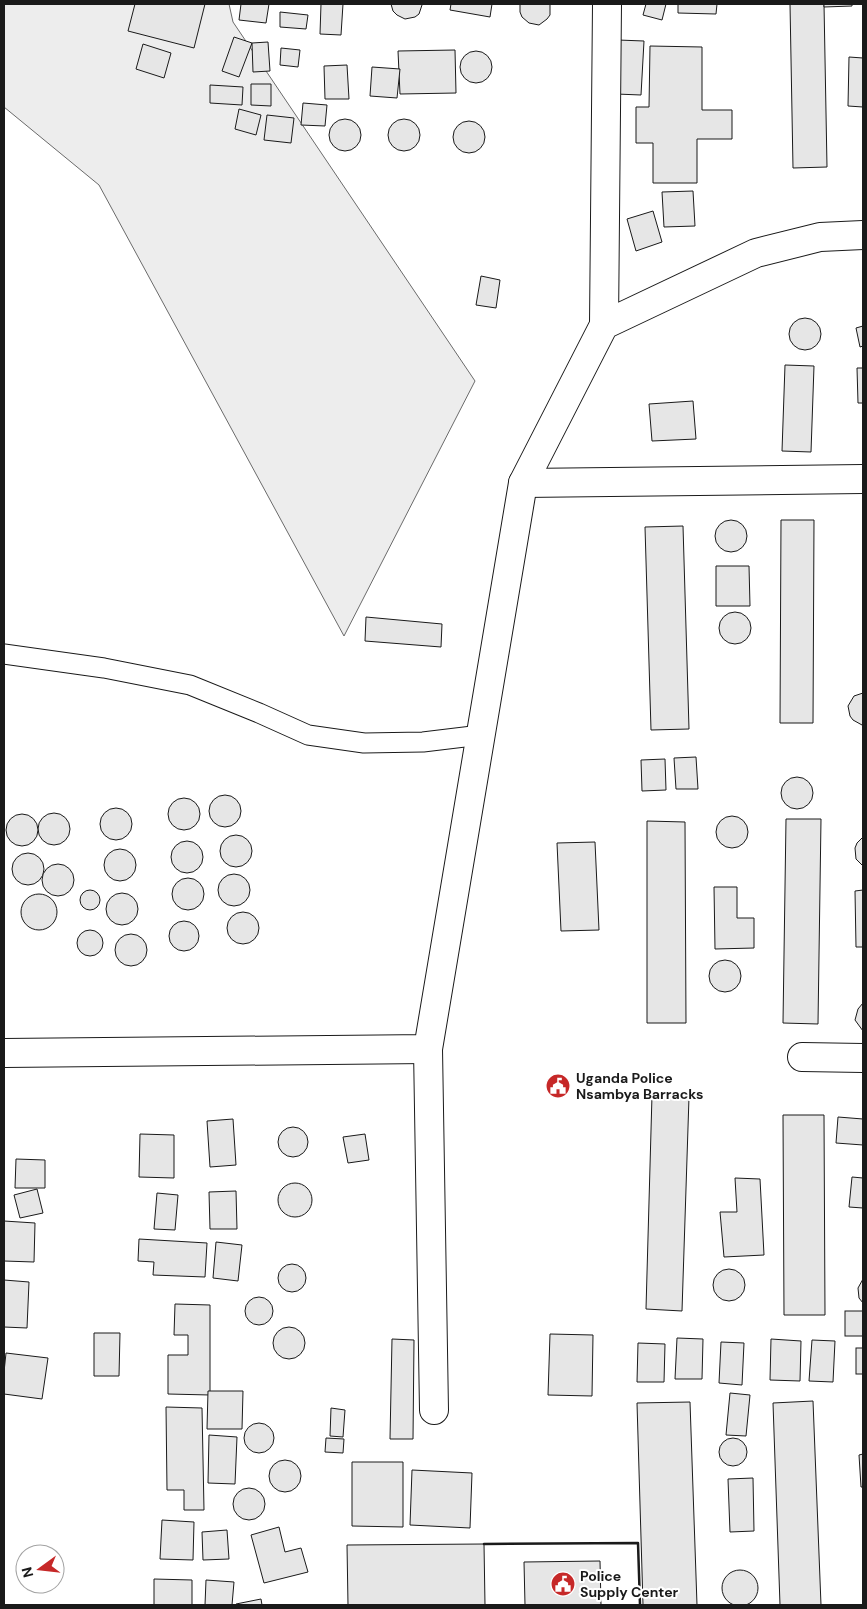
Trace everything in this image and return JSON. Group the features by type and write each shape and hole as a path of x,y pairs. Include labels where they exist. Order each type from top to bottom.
{"street":[{"path":"434,1410 428,1049 523,483 604,325 607,4"},
{"path":"604,325 756,253 820,236 863,235"},
{"path":"523,483 863,479"},
{"path":"4,1053 428,1049"},
{"path":"802,1057 863,1058"}],"lane":[{"path":"4,654 104,668 190,685 259,713 308,736 364,743 423,742 480,735"}],"shaded area":[{"path":"4,4 229,4 233,22 475,381 344,636 99,185 4,107"}],"building":[{"path":"135,4 205,4 194,48 128,31"},
{"path":"241,4 269,4 266,23 239,20"},
{"path":"321,4 343,4 341,35 320,34"},
{"path":"391,4 422,5 419,14 405,19 393,11"},
{"path":"451,4 492,4 490,17 450,10"},
{"path":"520,4 550,4 550,15 539,25 529,23 522,17"},
{"path":"646,4 666,4 662,20 643,15"},
{"path":"678,4 717,4 716,14 678,13"},
{"path":"790,4 824,4 827,167 793,168"},
{"path":"824,4 852,4 852,6 824,7"},
{"path":"280,12 308,15 306,29 280,27"},
{"path":"234,37 252,43 239,77 222,71"},
{"path":"618,40 644,41 641,95 616,94"},
{"path":"268,42 270,71 253,72 252,43"},
{"path":"143,44 171,53 164,78 136,69"},
{"path":"650,46 702,47 702,110 732,110 732,139 697,139 697,183 653,183 653,143 636,143 636,107 649,107"},
{"path":"281,48 300,50 298,67 280,65"},
{"path":"455,50 456,93 400,94 398,51"},
{"path":"476,51 487,56 492,67 487,78 476,83 465,78 460,67 465,56"},
{"path":"849,57 863,58 863,107 848,106"},
{"path":"347,65 349,99 325,99 324,66"},
{"path":"372,67 400,69 397,98 370,96"},
{"path":"251,84 271,84 271,106 251,105"},
{"path":"210,85 243,87 242,105 210,103"},
{"path":"303,103 327,105 325,126 301,125"},
{"path":"239,109 261,115 256,135 235,129"},
{"path":"267,115 294,118 291,143 264,140"},
{"path":"345,119 356,124 361,135 356,146 345,151 334,146 329,135 334,124"},
{"path":"404,119 415,124 420,135 415,146 404,151 393,146 388,135 393,124"},
{"path":"469,121 480,126 485,137 480,148 469,153 458,148 453,137 458,126"},
{"path":"693,191 695,226 664,227 662,192"},
{"path":"653,211 662,242 636,251 627,219"},
{"path":"481,276 500,280 496,308 476,305"},
{"path":"805,318 817,322 821,334 817,346 805,350 793,346 789,334 793,322"},
{"path":"863,326 863,346 860,347 856,328"},
{"path":"785,365 814,366 811,452 782,451"},
{"path":"857,368 863,368 863,403 858,403"},
{"path":"693,401 696,439 652,441 649,404"},
{"path":"731,520 743,524 747,536 743,548 731,552 719,548 715,536 719,524"},
{"path":"781,520 814,520 813,723 780,723"},
{"path":"683,526 689,729 651,730 645,527"},
{"path":"716,566 749,566 750,606 716,606"},
{"path":"735,612 747,616 751,628 747,640 735,644 723,640 719,628 723,616"},
{"path":"366,617 442,624 441,647 365,641"},
{"path":"863,693 862,725 850,716 848,706 854,696"},
{"path":"696,757 698,789 676,789 674,758"},
{"path":"665,759 666,790 642,791 641,760"},
{"path":"797,777 809,781 813,793 809,805 797,809 785,805 781,793 785,781"},
{"path":"225,795 236,800 241,811 236,822 225,827 214,822 209,811 214,800"},
{"path":"184,798 195,803 200,814 195,825 184,830 173,825 168,814 173,803"},
{"path":"116,808 127,813 132,824 127,835 116,840 105,835 100,824 105,813"},
{"path":"54,813 65,818 70,829 65,840 54,845 43,840 38,829 43,818"},
{"path":"22,814 28,815 33,819 37,824 37,836 33,841 28,845 22,846 16,845 11,841 7,836 6,830 7,824 11,819 16,815"},
{"path":"732,816 738,817 743,821 747,826 747,838 743,843 738,847 732,848 726,847 721,843 717,838 716,832 717,826 721,821 726,817"},
{"path":"786,819 821,819 818,1024 783,1023"},
{"path":"647,821 685,822 686,1023 647,1023"},
{"path":"236,835 247,840 252,851 247,862 236,867 225,862 220,851 225,840"},
{"path":"863,837 863,866 856,859 855,848"},
{"path":"187,841 198,846 203,857 198,868 187,873 176,868 171,857 176,846"},
{"path":"595,842 599,930 561,931 557,843"},
{"path":"120,849 131,854 136,865 131,876 120,881 109,876 104,865 109,854"},
{"path":"28,853 34,854 39,858 43,863 43,875 39,880 34,884 28,885 22,884 17,880 13,875 12,869 13,863 17,858 22,854"},
{"path":"58,864 69,869 74,880 69,891 58,896 47,891 42,880 47,869"},
{"path":"234,874 245,879 250,890 245,901 234,906 223,901 218,890 223,879"},
{"path":"188,878 199,883 204,894 199,905 188,910 177,905 172,894 177,883"},
{"path":"714,887 737,887 737,918 754,918 754,948 715,949"},
{"path":"86,890 94,890 100,896 100,904 94,910 86,910 80,904 80,896"},
{"path":"863,890 863,947 856,947 855,891"},
{"path":"122,893 133,898 138,909 133,920 122,925 111,920 106,909 111,898"},
{"path":"39,894 46,895 52,899 56,905 56,919 52,925 46,929 39,930 32,929 26,925 22,919 21,912 22,905 26,899 32,895"},
{"path":"243,912 254,917 259,928 254,939 243,944 232,939 227,928 232,917"},
{"path":"184,921 195,925 199,936 195,947 184,951 173,947 169,936 173,925"},
{"path":"90,930 99,934 103,943 99,952 90,956 81,952 77,943 81,934"},
{"path":"131,934 142,939 147,950 142,961 131,966 120,961 115,950 120,939"},
{"path":"725,960 737,964 741,976 737,988 725,992 713,988 709,976 713,964"},
{"path":"863,1003 863,1031 855,1020 858,1009"},
{"path":"652,1095 689,1097 682,1311 646,1309"},
{"path":"783,1115 824,1115 825,1315 784,1315"},
{"path":"838,1117 863,1119 863,1145 836,1143"},
{"path":"233,1119 236,1165 210,1167 207,1121"},
{"path":"293,1127 304,1131 308,1142 304,1153 293,1157 282,1153 278,1142 282,1131"},
{"path":"140,1134 174,1135 174,1178 139,1177"},
{"path":"365,1134 369,1160 348,1163 343,1137"},
{"path":"16,1159 45,1160 45,1188 15,1188"},
{"path":"852,1177 863,1178 863,1208 849,1207"},
{"path":"735,1178 760,1179 764,1255 724,1257 720,1212 737,1212"},
{"path":"295,1183 302,1184 307,1188 311,1193 311,1207 307,1212 302,1216 295,1217 288,1216 283,1212 279,1207 278,1200 279,1193 283,1188 288,1184"},
{"path":"37,1189 43,1213 20,1218 14,1195"},
{"path":"236,1191 237,1229 210,1229 209,1192"},
{"path":"157,1193 178,1195 175,1230 154,1229"},
{"path":"4,1221 35,1223 34,1262 4,1261"},
{"path":"139,1239 207,1243 205,1277 153,1275 154,1262 138,1261"},
{"path":"216,1242 242,1245 238,1281 213,1278"},
{"path":"292,1264 302,1268 306,1278 302,1288 292,1292 282,1288 278,1278 282,1268"},
{"path":"729,1269 741,1273 745,1285 741,1297 729,1301 717,1297 713,1285 717,1273"},
{"path":"863,1279 863,1303 859,1298 858,1288"},
{"path":"4,1280 29,1282 27,1328 4,1327"},
{"path":"259,1297 269,1301 273,1311 269,1321 259,1325 249,1321 245,1311 249,1301"},
{"path":"175,1304 210,1305 210,1395 168,1394 168,1355 188,1355 188,1335 174,1335"},
{"path":"845,1311 863,1311 863,1336 845,1336"},
{"path":"289,1327 301,1331 305,1343 301,1355 289,1359 277,1355 273,1343 277,1331"},
{"path":"94,1333 120,1333 119,1376 94,1376"},
{"path":"550,1334 593,1335 592,1396 548,1395"},
{"path":"677,1338 703,1339 702,1379 675,1379"},
{"path":"392,1339 414,1340 413,1439 390,1439"},
{"path":"771,1339 801,1341 800,1381 770,1380"},
{"path":"812,1340 835,1341 833,1382 809,1381"},
{"path":"721,1342 744,1343 742,1385 719,1383"},
{"path":"638,1343 665,1344 664,1382 637,1382"},
{"path":"856,1348 863,1348 863,1374 856,1374"},
{"path":"6,1353 48,1358 42,1399 4,1394"},
{"path":"208,1391 243,1391 242,1429 207,1429"},
{"path":"730,1393 750,1395 746,1436 726,1435"},
{"path":"813,1401 821,1605 780,1605 773,1403"},
{"path":"690,1402 697,1605 643,1605 637,1403"},
{"path":"166,1407 202,1408 204,1510 184,1510 184,1490 167,1490"},
{"path":"331,1408 345,1410 343,1437 330,1436"},
{"path":"259,1423 265,1424 273,1432 273,1444 265,1452 259,1453 253,1452 245,1444 244,1438 245,1432 253,1424"},
{"path":"209,1435 237,1437 235,1484 208,1483"},
{"path":"326,1438 344,1439 343,1453 325,1452"},
{"path":"733,1438 743,1442 747,1452 743,1462 733,1466 723,1462 719,1452 723,1442"},
{"path":"863,1454 863,1487 861,1487 859,1455"},
{"path":"285,1460 291,1461 296,1465 300,1470 300,1482 296,1487 291,1491 285,1492 279,1491 274,1487 270,1482 269,1476 270,1470 274,1465 279,1461"},
{"path":"352,1462 403,1462 403,1527 352,1526"},
{"path":"412,1470 472,1473 470,1528 410,1525"},
{"path":"753,1478 754,1531 730,1532 728,1479"},
{"path":"249,1488 255,1489 260,1493 264,1498 264,1510 260,1515 255,1519 249,1520 243,1519 238,1515 234,1510 233,1504 234,1498 238,1493 243,1489"},
{"path":"162,1520 194,1522 193,1560 160,1559"},
{"path":"279,1527 285,1552 301,1548 308,1572 264,1583 251,1535"},
{"path":"227,1530 229,1559 203,1560 202,1532"},
{"path":"484,1544 485,1605 348,1605 347,1545"},
{"name":"Police Supply Center","path":"600,1561 601,1605 525,1605 524,1562"},
{"path":"740,1570 747,1571 753,1575 757,1581 757,1595 753,1601 747,1605 740,1606 733,1605 727,1601 723,1595 722,1588 723,1581 727,1575 733,1571"},
{"path":"154,1579 192,1580 192,1605 154,1605"},
{"path":"206,1580 234,1582 232,1605 205,1605"},
{"path":"261,1599 262,1605 236,1605 236,1604"}],"wall":[{"path":"484,1544 638,1543 640,1605"}],"place":[{"name":"Uganda Police Nsambya Barracks","path":"558,1086"},
{"name":"Police Supply Center","path":"563,1584"}]}
